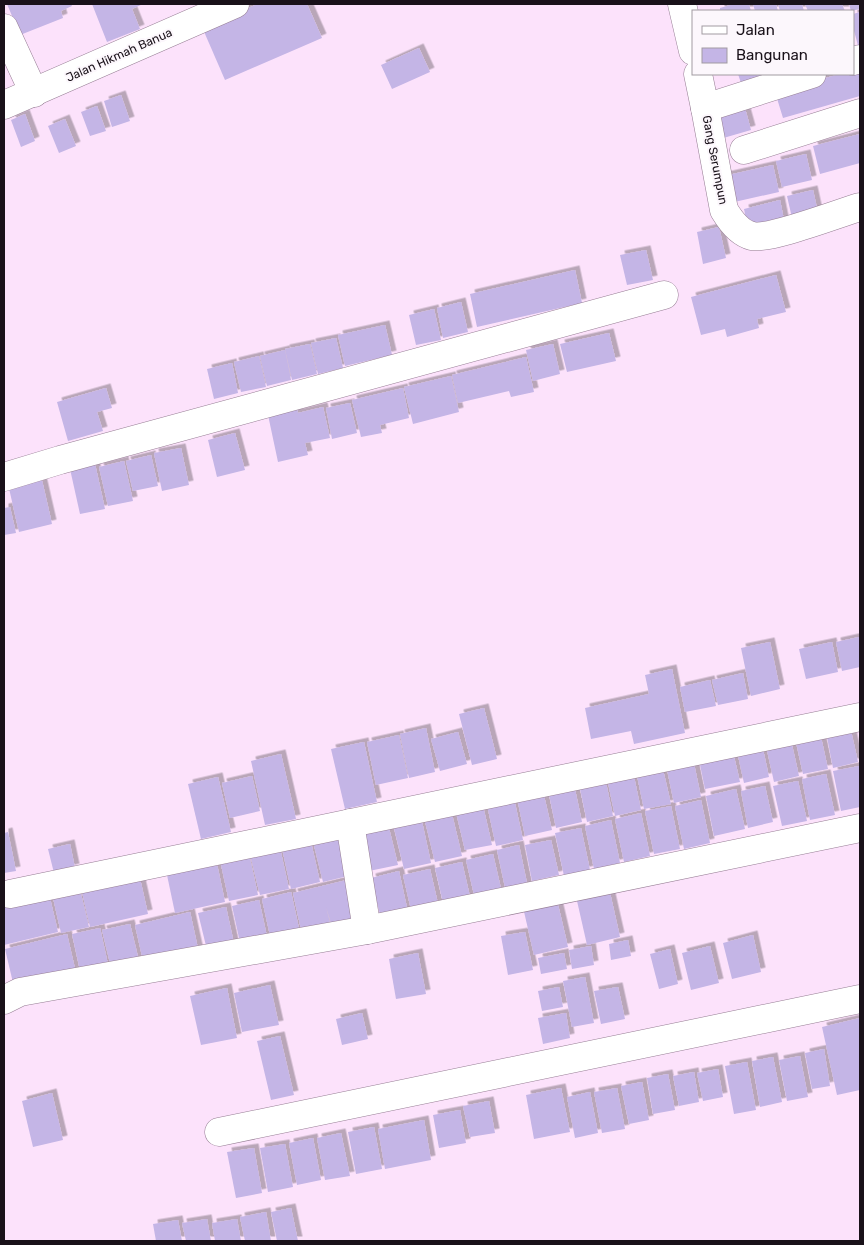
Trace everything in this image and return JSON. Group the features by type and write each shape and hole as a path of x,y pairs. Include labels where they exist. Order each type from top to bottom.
{"street":[{"name":"Jalan Hikmah Banua","path":"4,105 235,4"},
{"path":"682,4 692,47"},
{"path":"4,28 34,93"},
{"name":"Gang Serumpun","path":"698,75 724,210 745,234 754,236 775,234 860,206"},
{"name":"Gang Serumpun","path":"704,108 809,75"},
{"path":"744,150 860,113"},
{"path":"4,477 60,460 664,295"},
{"path":"10,894 860,717"},
{"path":"350,823 368,930"},
{"path":"12,996 368,930 860,828"},
{"path":"219,1132 860,999"}],"building":[{"path":"7,4 71,4 72,6 61,11 63,18 20,35"},
{"path":"92,4 143,4 132,9 140,29 107,42"},
{"path":"258,4 307,4 322,38 225,80 202,27"},
{"path":"734,4 749,4 751,10 720,10 720,8"},
{"path":"753,4 776,4 778,10 755,10"},
{"path":"778,4 802,4 804,10 780,10"},
{"path":"805,4 842,4 845,10 808,10"},
{"path":"849,4 860,4 860,9 851,10"},
{"path":"860,12 860,53 854,31 854,14"},
{"path":"419,48 430,72 392,89 381,65"},
{"path":"860,68 860,96 783,118 775,92 836,75 854,75"},
{"path":"738,75 777,75 743,89"},
{"path":"121,95 130,121 112,127 104,101"},
{"path":"743,101 751,130 720,139 712,110"},
{"path":"97,106 106,131 90,136 81,112"},
{"path":"25,114 35,141 21,147 11,120"},
{"path":"65,119 76,146 59,153 48,126"},
{"path":"860,134 860,163 820,174 813,146"},
{"path":"806,154 812,180 782,187 776,161"},
{"path":"773,165 779,192 730,203 724,176"},
{"path":"813,190 818,213 792,218 787,196"},
{"path":"780,200 785,225 749,233 744,209"},
{"path":"719,227 726,258 703,264 697,232"},
{"path":"646,250 653,280 627,285 620,255"},
{"path":"575,270 582,303 477,327 470,294"},
{"path":"776,275 786,312 757,319 759,328 727,337 725,329 701,335 691,297"},
{"path":"461,302 468,332 443,338 437,308"},
{"path":"434,309 441,340 416,345 409,315"},
{"path":"385,325 392,355 345,366 338,335"},
{"path":"609,333 616,361 567,372 560,344"},
{"path":"336,338 343,368 318,374 311,343"},
{"path":"310,344 317,374 292,380 285,349"},
{"path":"553,344 560,374 533,381 526,350"},
{"path":"285,350 291,380 267,386 260,356"},
{"path":"259,356 266,387 241,392 234,362"},
{"path":"526,357 534,392 511,397 509,391 458,403 452,375"},
{"path":"232,363 238,393 214,399 207,369"},
{"path":"451,376 459,412 413,424 404,387"},
{"path":"106,388 112,408 97,412 103,431 68,441 57,402"},
{"path":"403,388 409,418 380,425 382,433 361,437 352,400"},
{"path":"350,403 357,433 332,439 326,408"},
{"path":"323,407 330,438 305,443 308,455 278,462 268,415 297,408 298,413"},
{"path":"235,433 245,470 217,477 208,440"},
{"path":"181,448 189,485 162,491 154,453"},
{"path":"151,455 158,486 133,491 126,461"},
{"path":"124,461 133,501 108,506 99,467"},
{"path":"95,464 105,509 80,514 70,469"},
{"path":"41,476 52,524 19,532 8,484"},
{"path":"10,507 16,533 4,535 4,508"},
{"path":"859,637 860,667 842,671 836,642"},
{"path":"770,642 780,689 751,696 741,648"},
{"path":"832,642 838,672 806,679 799,649"},
{"path":"672,669 685,733 634,744 631,731 591,739 585,708 649,694 645,675"},
{"path":"743,673 748,699 718,705 712,680"},
{"path":"710,680 716,706 685,712 680,687"},
{"path":"484,708 497,759 472,765 459,714"},
{"path":"849,722 858,762 833,768 825,727"},
{"path":"426,728 435,772 409,778 400,734"},
{"path":"819,728 828,769 803,774 794,733"},
{"path":"458,732 467,764 440,771 431,739"},
{"path":"399,735 408,778 376,785 367,742"},
{"path":"790,736 799,776 774,782 765,741"},
{"path":"761,740 769,777 744,783 736,746"},
{"path":"364,742 377,802 345,809 331,749"},
{"path":"732,748 740,782 705,789 698,755"},
{"path":"281,754 296,819 265,825 251,761"},
{"path":"692,754 701,797 674,803 665,760"},
{"path":"661,761 671,804 644,809 635,766"},
{"path":"859,766 860,807 841,811 833,771"},
{"path":"632,767 641,810 615,816 606,773"},
{"path":"604,773 613,816 587,822 578,779"},
{"path":"826,774 835,815 810,820 802,779"},
{"path":"252,776 260,811 230,818 222,783"},
{"path":"218,777 231,832 201,839 188,784"},
{"path":"573,780 582,822 556,828 547,785"},
{"path":"798,781 807,821 782,826 773,786"},
{"path":"765,786 773,822 748,828 741,791"},
{"path":"542,787 552,830 525,836 516,793"},
{"path":"736,789 745,829 714,836 706,796"},
{"path":"513,794 523,840 496,846 486,800"},
{"path":"701,800 710,843 684,849 675,806"},
{"path":"483,806 492,845 465,850 456,812"},
{"path":"671,806 680,849 654,854 645,811"},
{"path":"451,810 462,856 435,862 424,817"},
{"path":"641,813 650,856 624,862 615,819"},
{"path":"421,817 431,863 404,869 393,824"},
{"path":"611,820 620,863 594,869 585,826"},
{"path":"388,824 398,865 369,871 359,830"},
{"path":"581,828 590,870 564,876 555,833"},
{"path":"8,832 16,871 4,873 4,833"},
{"path":"343,835 352,875 323,882 313,841"},
{"path":"551,840 559,875 532,881 525,845"},
{"path":"311,842 320,882 291,889 282,848"},
{"path":"70,844 75,868 54,873 48,849"},
{"path":"519,845 528,888 506,892 497,850"},
{"path":"280,848 289,889 260,895 250,854"},
{"path":"249,854 258,895 229,901 220,860"},
{"path":"493,854 502,893 475,899 466,860"},
{"path":"462,862 471,901 444,907 435,868"},
{"path":"217,864 225,902 175,913 167,875"},
{"path":"430,869 439,908 412,914 403,875"},
{"path":"399,871 409,917 382,923 371,878"},
{"path":"139,874 148,914 90,927 81,887"},
{"path":"351,879 361,920 332,926 326,907 331,927 302,934 293,893"},
{"path":"608,884 620,937 587,945 575,892"},
{"path":"79,886 89,927 61,933 52,893"},
{"path":"291,892 300,933 271,940 262,899"},
{"path":"49,894 58,932 4,945 4,904"},
{"path":"556,896 568,947 534,955 522,903"},
{"path":"259,900 268,941 241,947 232,906"},
{"path":"226,907 235,948 208,954 198,913"},
{"path":"190,912 199,953 144,965 135,925"},
{"path":"130,924 140,965 112,971 102,930"},
{"path":"100,928 109,969 81,975 72,934"},
{"path":"525,932 533,970 508,975 501,936"},
{"path":"67,934 76,973 14,987 5,949"},
{"path":"753,935 761,972 732,979 723,943"},
{"path":"628,940 631,956 611,960 609,944"},
{"path":"591,946 594,965 572,969 569,950"},
{"path":"710,946 719,983 691,990 682,953"},
{"path":"670,949 678,984 659,989 650,954"},
{"path":"418,953 426,994 396,999 389,959"},
{"path":"564,953 567,969 541,974 538,958"},
{"path":"585,977 594,1023 572,1027 563,981"},
{"path":"270,985 279,1025 242,1032 234,993"},
{"path":"559,987 563,1007 542,1011 538,991"},
{"path":"618,987 625,1019 601,1024 594,991"},
{"path":"227,988 237,1038 201,1045 190,996"},
{"path":"362,1013 368,1039 342,1045 336,1019"},
{"path":"566,1013 570,1038 543,1044 538,1018"},
{"path":"860,1018 860,1090 837,1095 822,1027"},
{"path":"280,1036 294,1095 271,1100 257,1041"},
{"path":"824,1049 830,1086 812,1089 805,1053"},
{"path":"800,1056 808,1097 787,1101 779,1060"},
{"path":"773,1057 782,1102 760,1107 752,1061"},
{"path":"747,1062 756,1110 734,1114 725,1066"},
{"path":"718,1069 723,1097 703,1101 697,1073"},
{"path":"694,1072 699,1102 679,1106 673,1076"},
{"path":"668,1074 675,1110 653,1114 647,1078"},
{"path":"642,1082 649,1120 629,1124 621,1086"},
{"path":"561,1088 570,1132 534,1139 526,1095"},
{"path":"617,1088 625,1129 602,1133 594,1092"},
{"path":"590,1092 598,1133 575,1138 567,1097"},
{"path":"52,1093 63,1140 33,1147 22,1101"},
{"path":"489,1101 495,1133 470,1137 463,1106"},
{"path":"460,1110 466,1143 439,1148 433,1115"},
{"path":"424,1120 431,1160 385,1169 378,1129"},
{"path":"374,1127 382,1169 356,1174 348,1132"},
{"path":"341,1133 350,1176 325,1180 317,1138"},
{"path":"313,1138 321,1180 297,1185 289,1143"},
{"path":"285,1144 293,1187 268,1192 260,1148"},
{"path":"254,1148 262,1193 236,1198 227,1152"},
{"path":"291,1208 298,1241 277,1241 271,1212"},
{"path":"266,1212 271,1241 245,1241 240,1217"},
{"path":"207,1219 211,1241 186,1241 182,1223"},
{"path":"237,1219 241,1241 215,1241 212,1223"},
{"path":"178,1220 182,1241 156,1241 153,1224"}]}
